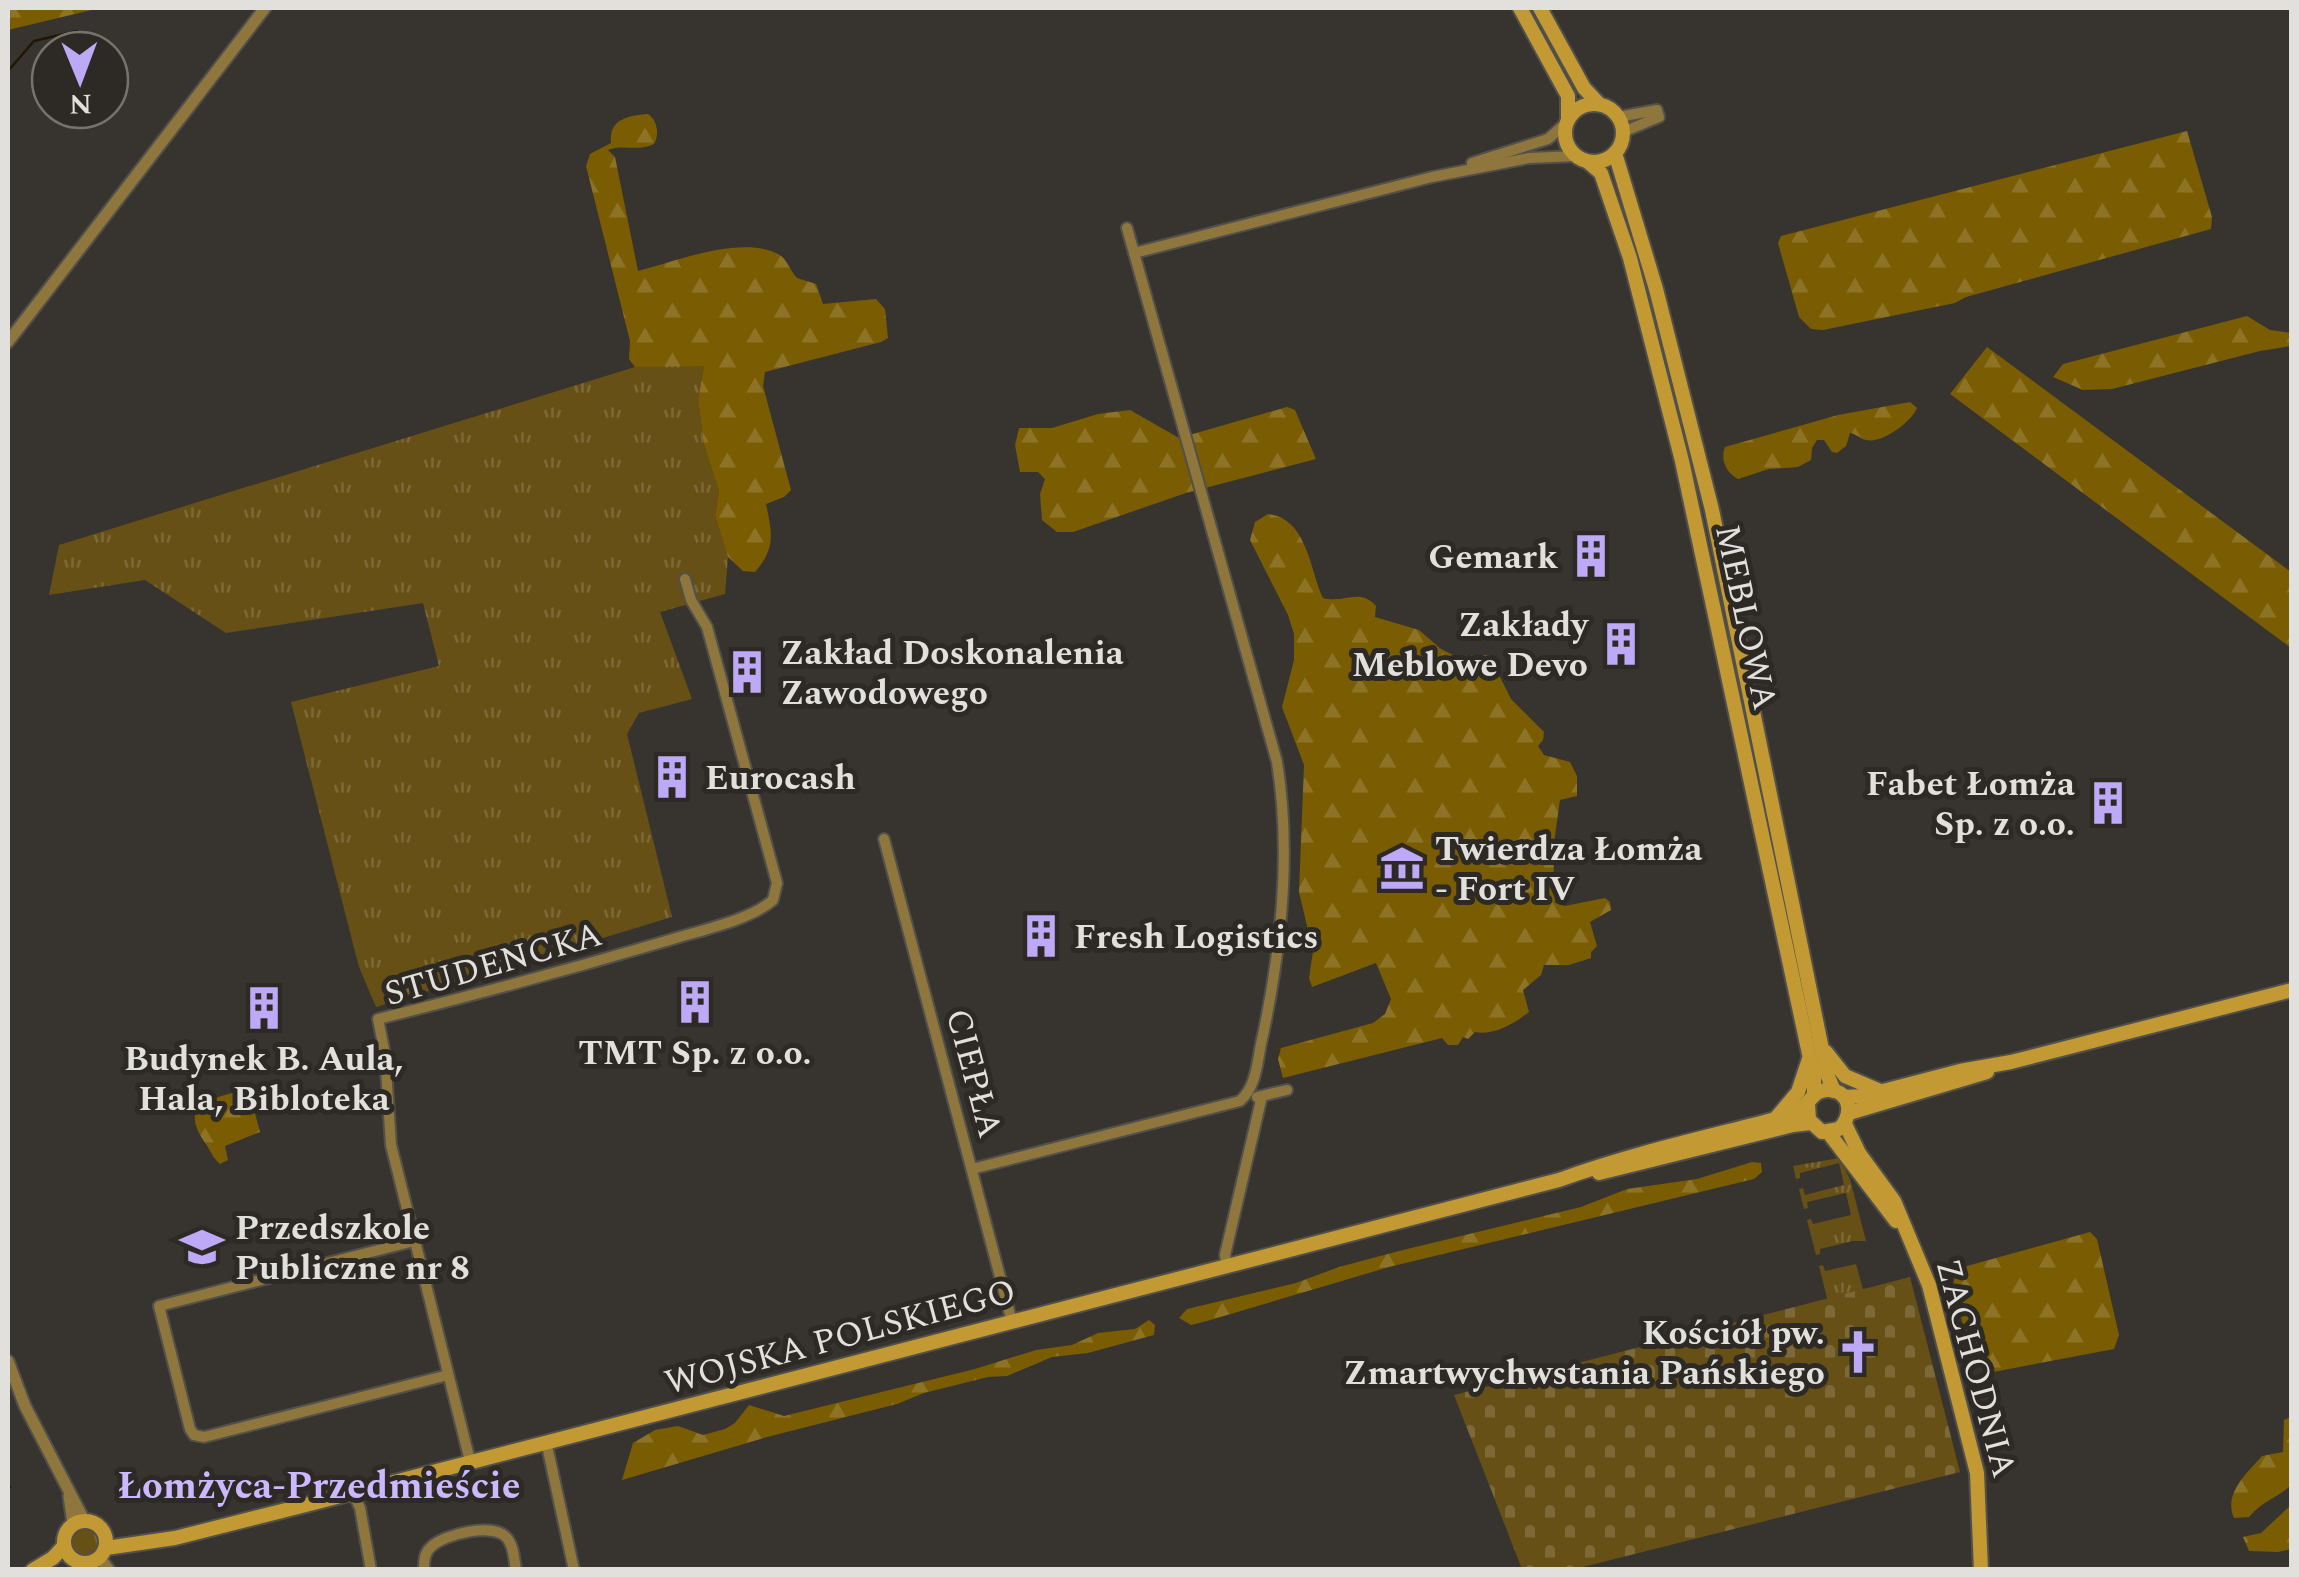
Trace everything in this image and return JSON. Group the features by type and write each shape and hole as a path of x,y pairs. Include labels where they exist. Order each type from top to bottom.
{"main road":[{"path":"1520,8 1568,96 1567,144 1582,159 1600,162 1615,153 1620,124 1584,88 1540,8"},
{"path":"1567,121 1582,106 1599,104"},
{"name":"MEBLOWA","path":"1615,153 1656,289 1706,484 1827,1074 1839,1094"},
{"name":"MEBLOWA","path":"1582,159 1601,174 1630,258 1690,490 1814,1077 1811,1100"},
{"path":"2011,1062 1968,1080 1866,1106 1828,1132 1810,1123 1811,1100 1821,1091 1881,1091 2292,990"},
{"path":"1823,1047 1845,1076 1881,1091"},
{"path":"1776,1119 1798,1092 1809,1058"},
{"path":"1839,1094 1847,1119"},
{"name":"WOJSKA POLSKIEGO","path":"1559,1180 1621,1158 1776,1119 1796,1112 1811,1100"},
{"name":"ZACHODNIA","path":"1847,1119 1859,1153 1894,1201 1942,1330 1977,1473 1981,1570"},
{"name":"WOJSKA POLSKIEGO","path":"105,1552 134,1542 175,1538 1559,1180 1810,1123"},
{"name":"ZACHODNIA","path":"1828,1132 1911,1241"},
{"path":"33,1570 53,1558 64,1546 66,1534 78,1522 96,1523 105,1552 85,1563 75,1560 64,1546"},
{"path":"51,1570 75,1560"}],"street":[{"path":"8,342 265,8"},
{"path":"1620,124 1658,113"},
{"path":"1134,254 1432,176 1548,139 1567,121"},
{"path":"1432,176 1529,158 1582,159"},
{"path":"1127,228 1194,477 1262,704 1280,783 1280,951 1252,1084 1246,1096"},
{"name":"STUDENCKA","path":"470,1461 391,1145 385,1054 378,1019 548,976 707,928 760,910 773,900 776,882 712,645 707,627 691,600 686,579"},
{"name":"CIEPŁA","path":"884,839 1012,1322"},
{"path":"972,1169 1232,1104 1246,1096 1287,1090"},
{"path":"1227,1266 1225,1255 1262,1096"},
{"path":"414,1241 159,1306 190,1429 194,1436 204,1437 448,1375"},
{"path":"8,1361 25,1406 76,1502 78,1522"},
{"path":"546,1442 574,1570"},
{"path":"352,1492 360,1508 370,1570"},
{"path":"424,1570 425,1555 434,1544 486,1528 508,1539 516,1570"}],"green space":[{"path":"8,8 100,8 8,30"},
{"path":"648,114 657,128 654,144 608,150 615,157 638,271 728,248 763,249 781,256 797,278 816,284 823,304 876,299 885,309 888,338 881,342 765,372 763,386 791,490 766,504 771,540 755,572 743,571 728,557 715,516 719,491 704,445 698,400 704,366 635,367 629,359 630,341 586,166 590,154 611,143 616,124"},
{"path":"2187,131 2212,217 2211,229 1955,303 1823,330 1811,329 1799,317 1778,243 1781,236"},
{"path":"2247,316 2270,330 2291,333 2291,346 2112,389 2083,390 2053,377 2063,364"},
{"path":"1987,347 2291,572 2291,648 1950,394"},
{"path":"704,366 698,400 704,445 719,491 715,516 728,557 725,594 660,612 692,699 639,713 627,734 672,917 376,1007 359,967 291,702 439,666 423,603 226,633 145,580 49,595 59,545 635,367"},
{"path":"1910,402 1917,408 1914,413 1888,435 1866,440 1850,433 1846,446 1837,453 1824,440 1817,440 1811,460 1798,467 1769,469 1738,479 1725,465 1725,447 1838,415"},
{"path":"1287,407 1295,410 1316,459 1186,493 1073,532 1057,532 1042,520 1040,494 1045,479 1038,472 1020,472 1015,445 1019,428 1052,428 1098,414 1130,410 1179,438"},
{"path":"1268,514 1281,518 1299,535 1323,598 1370,600 1376,606 1375,617 1419,630 1453,655 1489,655 1511,699 1544,732 1538,746 1544,755 1570,762 1577,776 1577,796 1560,800 1553,850 1555,903 1565,906 1605,898 1611,910 1590,922 1597,946 1591,958 1569,965 1544,965 1541,975 1523,990 1529,1012 1504,1028 1475,1032 1468,1039 1463,1037 1458,1045 1448,1045 1442,1038 1283,1078 1278,1059 1281,1048 1373,1023 1385,1014 1391,999 1376,963 1312,987 1309,978 1313,951 1299,892 1304,765 1282,707 1294,660 1294,634 1250,540 1255,522"},
{"path":"1732,637 1823,1072 1816,1073 1726,638"},
{"path":"236,1092 239,1105 252,1102 260,1132 225,1146 228,1160 220,1164 199,1132 195,1115 205,1103"},
{"path":"1839,1158 1850,1179 1866,1241 1820,1249 1816,1255 1807,1220 1811,1219 1813,1224 1851,1215 1846,1193 1807,1202 1808,1208 1804,1209 1799,1189 1803,1188 1805,1195 1844,1185 1839,1163 1800,1173 1796,1179 1793,1166"},
{"path":"1752,1162 1761,1163 1762,1172 1754,1179 1389,1267 1191,1325 1179,1318 1187,1309 1296,1283 1339,1267 1581,1207 1627,1189 1697,1179"},
{"path":"2090,1232 2097,1239 2119,1335 2114,1349 1993,1372 1978,1367 1970,1352 1953,1286 1956,1269"},
{"path":"1856,1264 1864,1293 1828,1302 1819,1266 1823,1265 1825,1271"},
{"path":"1910,1277 1960,1472 1575,1569 1522,1569 1454,1395"},
{"path":"1149,1320 1155,1325 1154,1335 1088,1353 1052,1357 1007,1376 924,1393 897,1404 622,1480 633,1443 655,1430 678,1426 703,1435 735,1423 749,1405 784,1416 1036,1350 1072,1345 1098,1333 1135,1329"},
{"path":"2291,1417 2291,1485 2249,1517 2234,1518 2231,1509 2238,1484 2262,1456 2283,1452 2284,1420"},
{"path":"2291,1505 2291,1549 2249,1551 2243,1537 2261,1533"},
{"path":"86,1527 100,1536 101,1542 92,1556 86,1557 72,1548 71,1542 80,1528"}],"waterway":[{"path":"8,71 30,46"}],"place":[{"name":"Gemark","path":"1591,556"},
{"name":"Zakłady Meblowe Devo","path":"1621,644"},
{"name":"Zakład Doskonalenia Zawodowego","path":"747,672"},
{"name":"Eurocash","path":"672,777"},
{"name":"Fabet Łomża Sp. z o.o.","path":"2108,803"},
{"name":"Twierdza Łomża - Fort IV","path":"1402,868"},
{"name":"Fresh Logistics","path":"1041,936"},
{"name":"TMT Sp. z o.o.","path":"695,1002"},
{"name":"Budynek B. Aula, Hala, Bibloteka","path":"264,1008"},
{"name":"Przedszkole Publiczne nr 8","path":"202,1247"},
{"name":"Kościół pw. Zmartwychwstania Pańskiego","path":"1858,1352"}],"district":[{"name":"Łomżyca-Przedmieście","path":"319,1485"}]}
